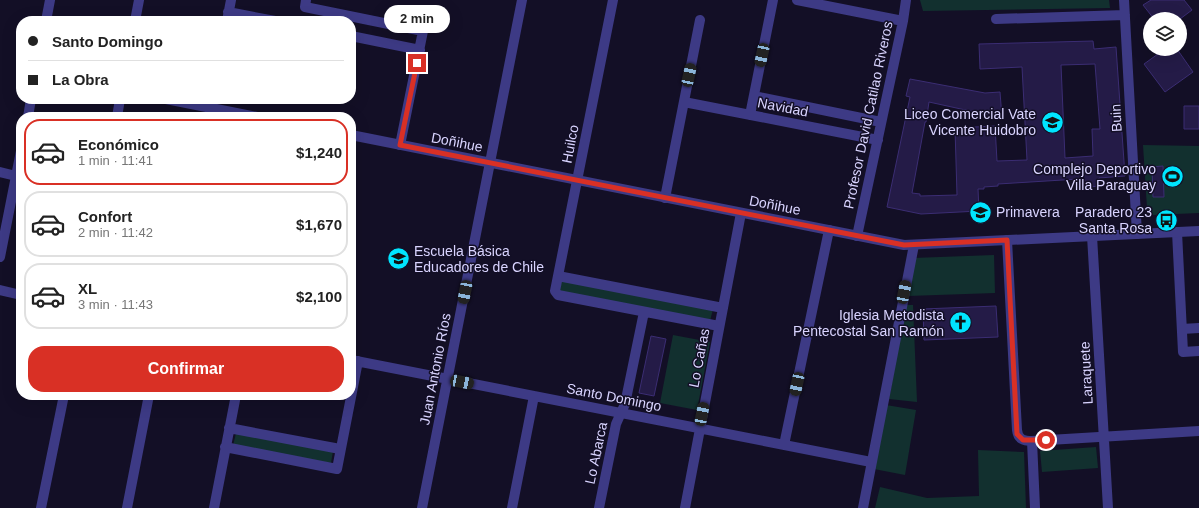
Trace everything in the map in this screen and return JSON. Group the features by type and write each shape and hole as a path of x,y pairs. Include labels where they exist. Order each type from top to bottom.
{"street":[{"path":"47,16 50,0"},
{"path":"136,16 139,0"},
{"path":"228,16 231,0"},
{"name":"Juan Antonio Ríos","path":"422,508 522,0"},
{"name":"Huilco","path":"613,0 558,276 556,293 558,295 644,312"},
{"path":"750,115 774,0"},
{"path":"797,0 903,21"},
{"name":"Profesor David Catilao Riveros","path":"857,236 903,21 906,0"},
{"name":"Buin","path":"1124,0 1137,234"},
{"path":"306,3 423,31 400,145"},
{"path":"996,19 1125,15"},
{"path":"665,198 700,20"},
{"path":"356,37 420,50"},
{"name":"Navidad","path":"754,96 882,122"},
{"name":"Navidad","path":"684,102 878,140"},
{"path":"213,104 240,112"},
{"name":"Doñihue","path":"356,137 904,245 1199,230"},
{"path":"0,172 16,176 1,252"},
{"name":"Lo Cañas","path":"685,508 740,213"},
{"path":"784,445 829,230"},
{"path":"1177,232 1183,352 1199,351"},
{"name":"Laraquete","path":"1092,236 1108,508"},
{"path":"1007,240 1017,430 1020,438 1023,440 1032,441 1199,431"},
{"path":"863,508 914,245"},
{"path":"558,276 722,308"},
{"path":"0,290 16,294"},
{"path":"644,312 719,326"},
{"name":"Lo Abarca","path":"599,508 616,424 625,404 644,312"},
{"path":"1182,329 1199,328"},
{"name":"Santo Domingo","path":"356,360 871,462"},
{"path":"512,508 534,396"},
{"path":"41,508 63,400"},
{"path":"127,508 148,400"},
{"path":"214,508 235,400"},
{"path":"225,447 336,469 348,400"},
{"path":"229,428 340,449"},
{"path":"1032,441 1035,508"}],"green space":[{"path":"920,0 1109,0 1110,8 923,11"},
{"name":"Complejo Deportivo Villa Paraguay","path":"1143,145 1199,146 1199,213 1153,215 1147,208"},
{"path":"994,255 995,293 908,296 913,258"},
{"path":"561,279 713,309 710,321 559,291"},
{"path":"906,305 913,305 917,402 889,399"},
{"path":"673,335 710,342 697,410 660,403"},
{"path":"886,405 916,410 905,475 874,469"},
{"path":"236,433 333,451 331,463 233,446"},
{"path":"1096,447 1098,468 1042,472 1040,451"},
{"path":"978,450 1024,452 1026,508 875,508 880,487 927,498 979,496"}],"building":[{"path":"1151,0 1184,0 1192,10 1187,14 1187,12 1148,12 1143,5"},
{"path":"1093,41 1094,49 1116,47 1125,176 1099,178 1099,186 1080,188 1079,179 998,184 998,186 984,187 984,189 978,189 979,211 921,214 887,207 910,97 906,96 910,79 985,93 1000,92 1002,118 929,102 912,193 920,194 920,196 957,195 955,128 995,126 997,161 1027,160 1022,67 980,69 979,44","holes":["1095,64 1100,129 1092,129 1093,156 1065,158 1061,65"]},
{"path":"1155,56 1182,56 1193,72 1165,92 1144,64"},
{"path":"1184,106 1199,106 1199,129 1184,129"},
{"path":"1163,166 1164,197 1153,197 1152,167"},
{"name":"Iglesia Metodista Pentecostal San Ramón","path":"996,306 998,337 924,340 923,309"},
{"path":"651,336 666,339 654,396 639,393"}],"place":[{"name":"Liceo Comercial Vate Vicente Huidobro","path":"1052,122"},
{"name":"Complejo Deportivo Villa Paraguay","path":"1172,177"},
{"name":"Primavera","path":"981,212"},
{"name":"Paradero 23 Santa Rosa","path":"1167,220"},
{"name":"Escuela Básica Educadores de Chile","path":"398,259"},
{"name":"Iglesia Metodista Pentecostal San Ramón","path":"960,323"}],"route":[{"path":"417,63 400,145 904,245 1007,240 1017,434 1020,438 1027,441 1046,440"}]}
